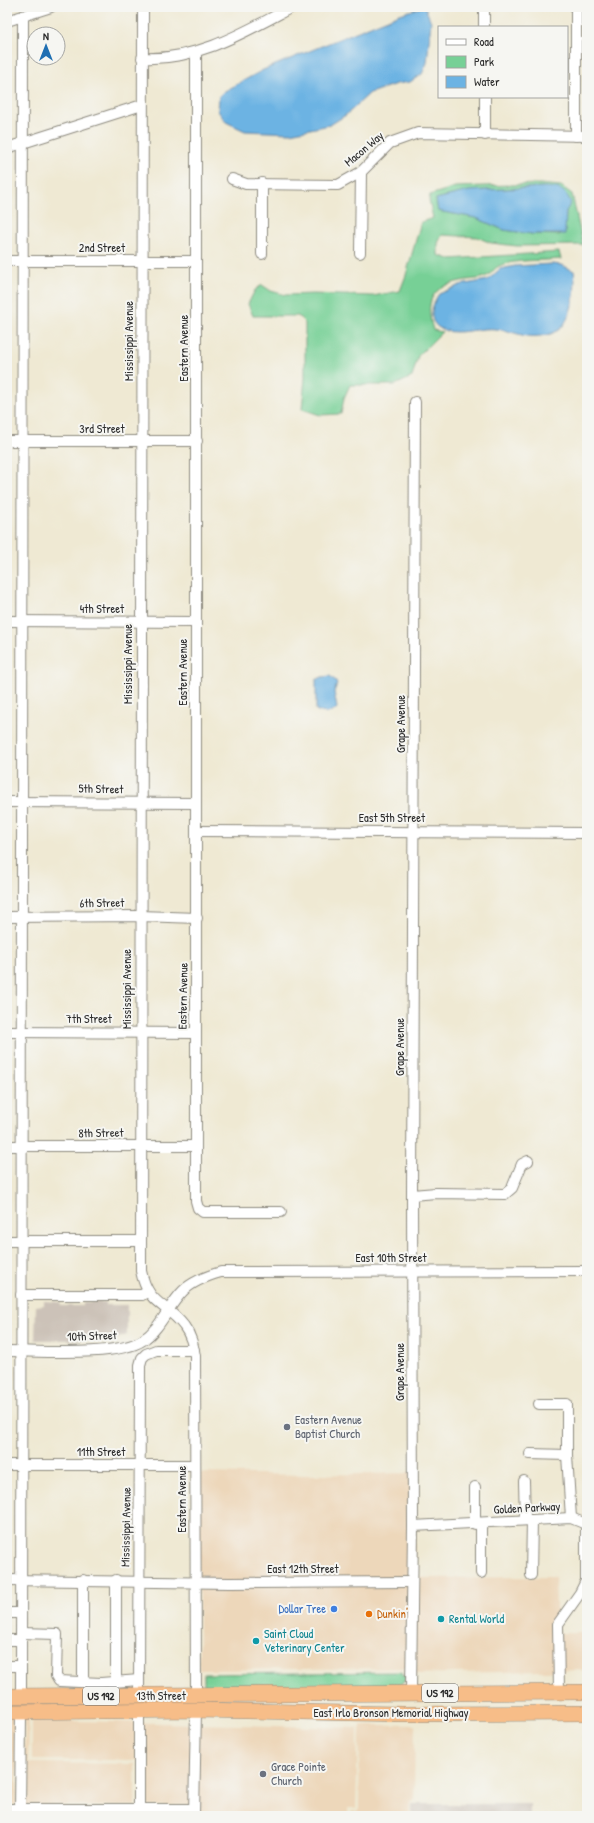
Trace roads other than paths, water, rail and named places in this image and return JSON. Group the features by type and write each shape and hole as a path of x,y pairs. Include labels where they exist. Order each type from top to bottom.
{"highway":[{"name":"13th Street","path":"14,1696 116,1689 139,1696 196,1703"},
{"path":"14,1712 31,1703 97,1702 116,1689"},
{"name":"East Irlo Bronson Memorial Highway","path":"196,1703 293,1694 587,1692"},
{"path":"289,1712 303,1705 390,1705 400,1702 411,1693"},
{"path":"7,1704 17,1702 14,1696"},
{"name":"East Irlo Bronson Memorial Highway","path":"196,1703 289,1712 401,1714 587,1713"},
{"name":"13th Street","path":"14,1712 139,1711 196,1703"},
{"path":"103,1712 122,1704 196,1703"}],"street":[{"path":"7,21 50,7"},
{"name":"Mississippi Avenue","path":"143,7 140,803 141,1271 148,1291 156,1303 168,1312"},
{"path":"142,58 153,59 195,52 229,40 292,7"},
{"path":"484,7 484,26"},
{"path":"576,7 576,136"},
{"path":"14,1696 21,1666 24,16"},
{"name":"Eastern Avenue","path":"195,52 197,442 196,1201 198,1208 203,1212 281,1212"},
{"path":"485,98 485,134"},
{"path":"7,148 142,105"},
{"name":"Macon Way","path":"232,179 246,184 338,185 361,172 390,143 418,133 587,136"},
{"path":"360,253 361,172"},
{"path":"262,184 262,254"},
{"name":"2nd Street","path":"7,261 196,261"},
{"name":"Grape Avenue","path":"411,1693 413,1526 412,1195 415,402"},
{"name":"3rd Street","path":"7,441 197,442"},
{"name":"4th Street","path":"7,622 196,622"},
{"name":"5th Street","path":"7,802 196,803"},
{"name":"East 5th Street","path":"196,831 587,832"},
{"name":"6th Street","path":"7,917 140,916 197,918"},
{"name":"7th Street","path":"7,1032 196,1033"},
{"name":"8th Street","path":"7,1146 195,1146"},
{"path":"412,1195 436,1193 505,1194 512,1188 522,1164 528,1161"},
{"path":"7,1241 141,1241"},
{"name":"East 10th Street","path":"197,1281 209,1275 233,1272 587,1270"},
{"name":"10th Street","path":"7,1351 119,1349 132,1346 150,1334 183,1291 197,1281"},
{"path":"21,1294 142,1295 148,1291"},
{"name":"Eastern Avenue","path":"168,1312 183,1325 193,1344 194,1350 196,1587 194,1813"},
{"name":"Mississippi Avenue","path":"139,1696 139,1370 142,1358 146,1354 156,1350 194,1350"},
{"path":"539,1404 567,1404 567,1455 572,1518"},
{"path":"530,1454 567,1455"},
{"name":"11th Street","path":"7,1465 195,1465"},
{"path":"524,1481 531,1575"},
{"path":"475,1487 481,1573"},
{"name":"Golden Parkway","path":"413,1526 478,1524 572,1518 586,1524 586,1581 580,1593 558,1624 559,1692"},
{"name":"East 12th Street","path":"7,1580 412,1582"},
{"path":"83,1580 83,1682"},
{"path":"116,1580 116,1689"},
{"path":"7,1613 21,1613"},
{"path":"7,1640 21,1637 57,1634 56,1676 59,1681 62,1682 83,1682 116,1689 139,1680"},
{"path":"7,1666 21,1666"},
{"path":"139,1711 139,1813"},
{"path":"14,1712 20,1813"},
{"path":"7,1809 20,1813 194,1813"}],"water":[{"path":"425,7 431,22 427,63 422,74 410,82 396,84 370,93 346,115 330,125 290,133 245,131 226,122 218,111 219,96 223,92 263,70 400,14"},
{"path":"545,187 561,190 567,195 571,203 566,211 565,234 532,234 504,230 476,218 438,211 436,199 469,191"},
{"path":"552,264 562,265 574,271 575,278 574,295 569,314 566,322 555,332 542,336 531,336 499,329 451,332 438,327 433,320 432,310 439,294 460,285 488,280 500,269 515,266"},
{"path":"330,676 336,681 337,684 334,692 337,708 327,713 316,710 316,680 322,677"}],"place":[{"name":"Eastern Avenue Baptist Church","path":"287,1427"},
{"name":"Dollar Tree","path":"334,1609"},
{"name":"Dunkin'","path":"369,1614"},
{"name":"Rental World","path":"441,1619"},
{"name":"Saint Cloud Veterinary Center","path":"256,1641"},
{"name":"Grace Pointe Church","path":"263,1774"}]}
